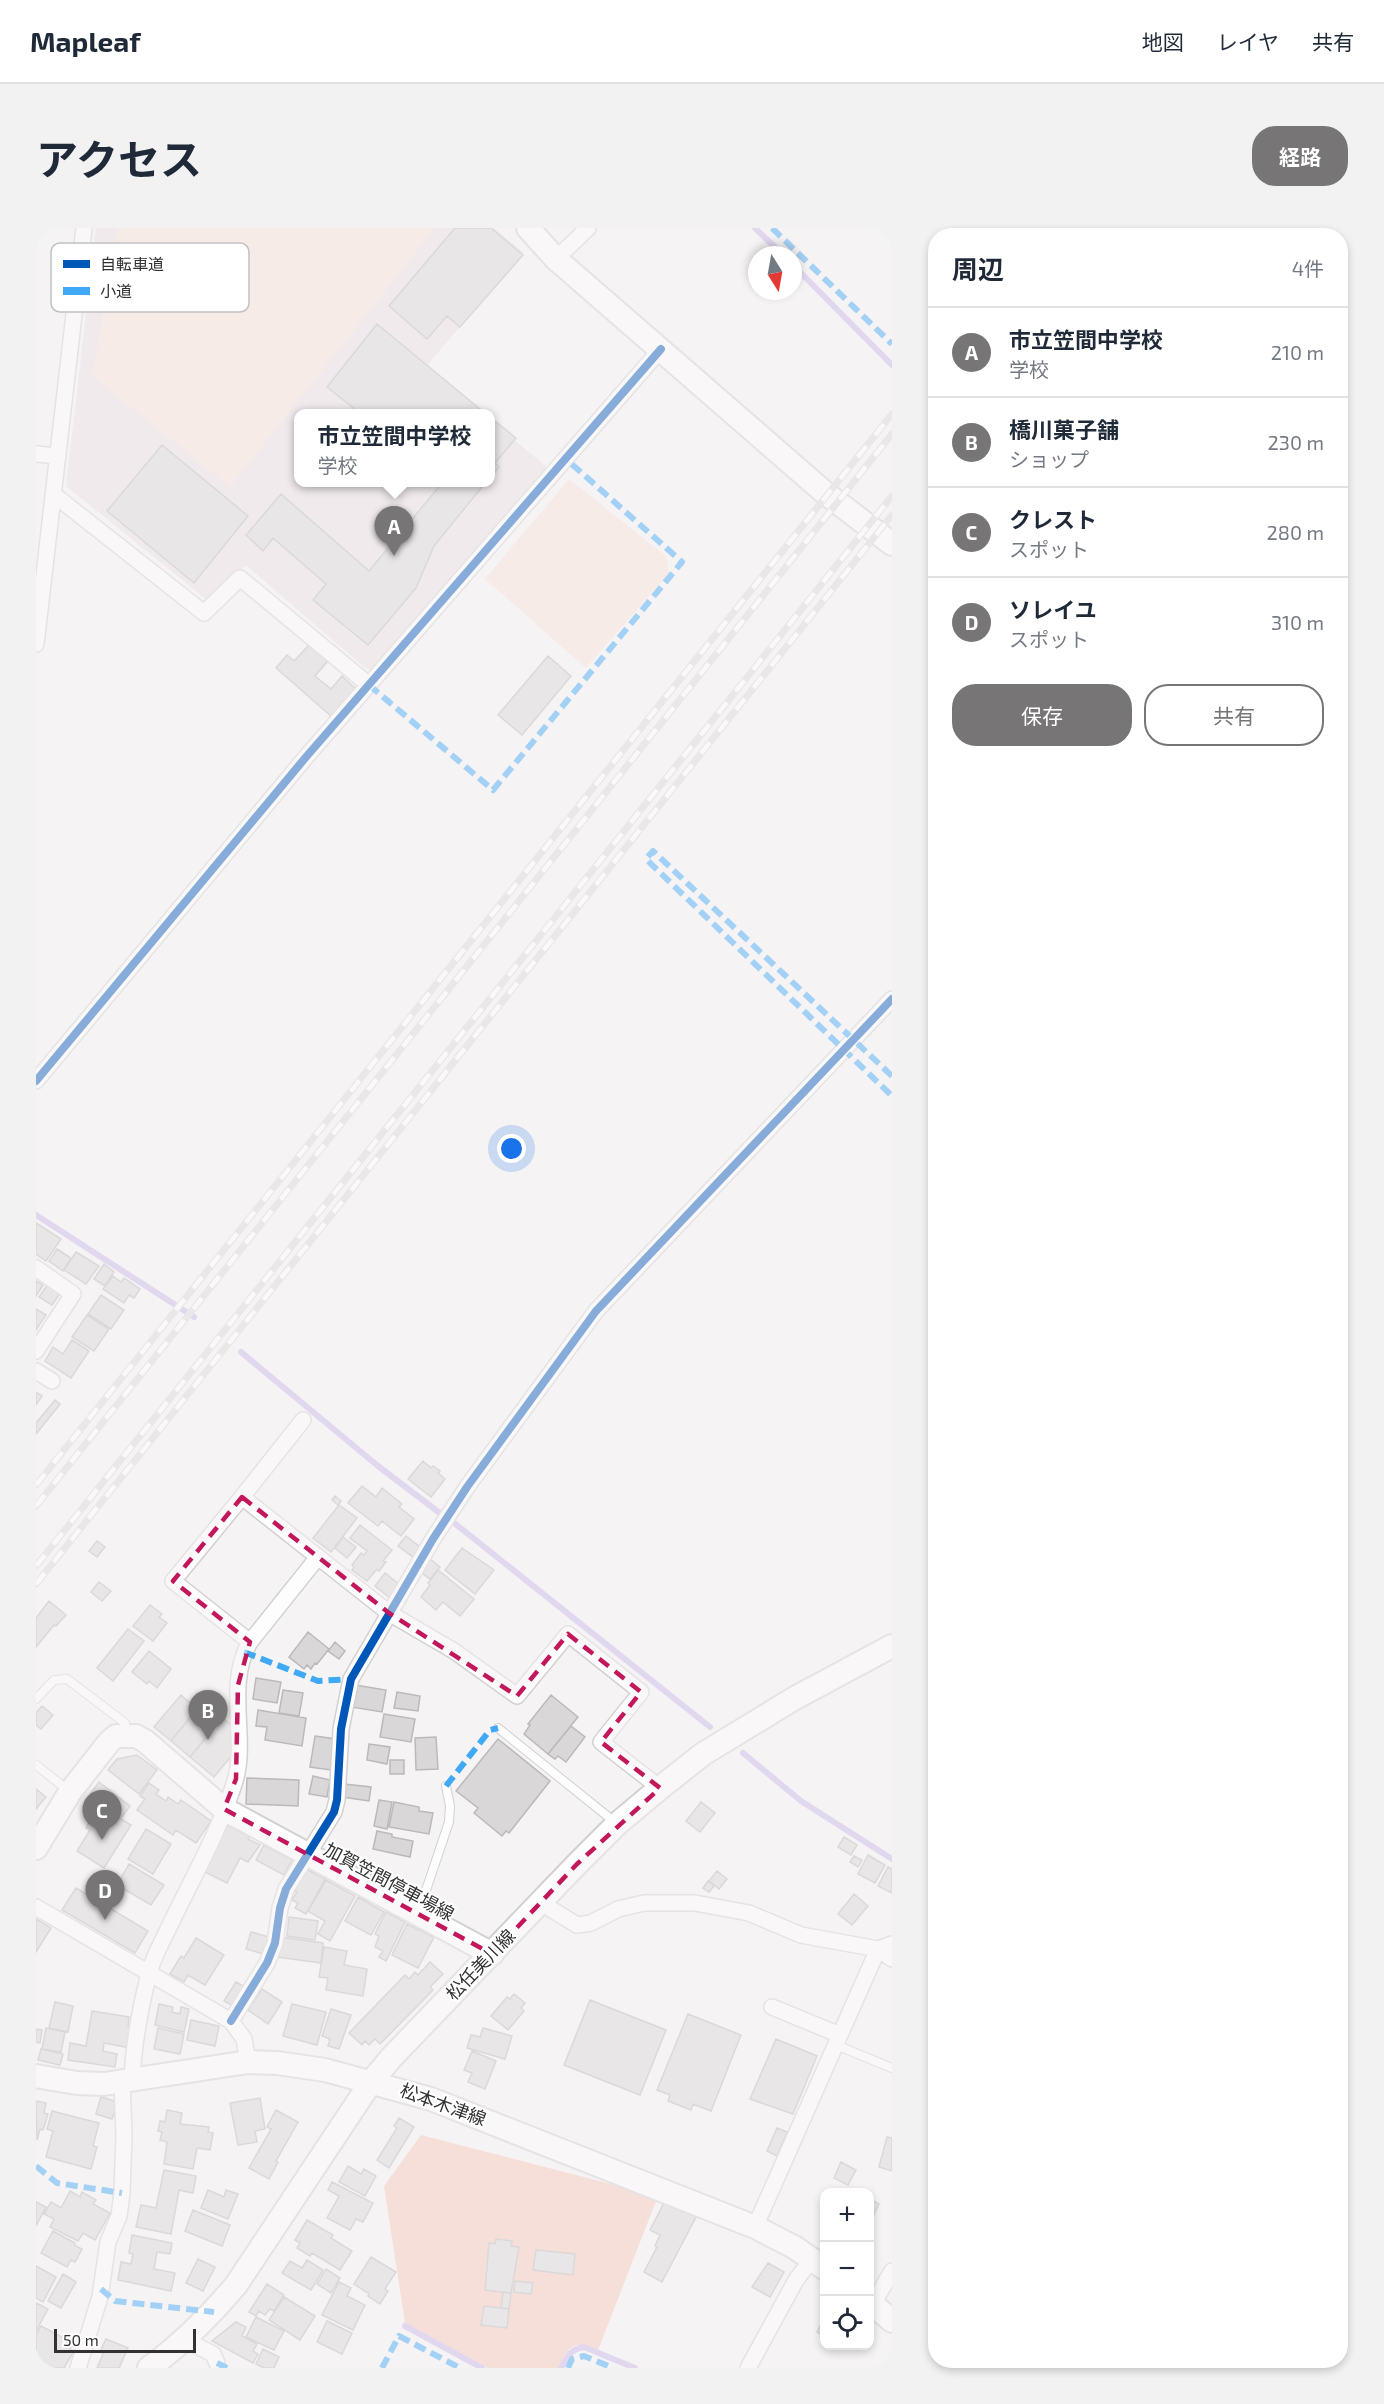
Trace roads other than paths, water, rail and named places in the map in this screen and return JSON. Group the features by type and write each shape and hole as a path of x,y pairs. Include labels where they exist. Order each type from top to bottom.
{"main road":[{"path":"528,228 556,259 824,492 892,544"},
{"name":"松任美川線","path":"149,2368 185,2340 236,2285 371,2082 391,2058 617,1824 703,1754 795,1698 892,1646"},
{"path":"36,1848 70,1792 109,1743 116,1736 125,1735"},
{"name":"加賀笠間停車場線","path":"125,1735 136,1736 145,1741 224,1809 492,1954"},
{"name":"松本木津線","path":"36,2076 90,2084 127,2081 248,2062 302,2065 432,2098 755,2228 818,2263"},
{"path":"874,2305 892,2320"}],"street":[{"path":"82,243 84,228"},
{"path":"556,259 588,228"},
{"path":"36,644 74,312"},
{"path":"36,1081 306,757 661,349"},
{"path":"36,454 58,456"},
{"path":"53,494 204,613 240,578 369,685"},
{"path":"231,2021 267,1963 275,1943 280,1908 286,1889 309,1856 334,1812 338,1800 340,1729 351,1679 467,1487 596,1311 892,999"},
{"path":"36,1268 73,1294 36,1351"},
{"path":"36,1371 52,1381"},
{"path":"250,1642 173,1581 303,1420"},
{"path":"242,1497 389,1613 454,1652 517,1696 568,1634 640,1692 601,1742 660,1788"},
{"path":"78,2368 100,2298 108,2242 119,2216 127,2081 150,1973 236,1779 238,1685 244,1652 318,1557"},
{"path":"541,1903 577,1925 591,1923 618,1909 638,1904 670,1901 695,1903 749,1913 811,1937 885,1946"},
{"path":"36,1907 231,2021 244,2039 248,2062"},
{"path":"885,1946 892,1959"},
{"path":"755,2228 838,2040 885,1946"},
{"path":"772,2007 838,2040"},
{"path":"748,2368 796,2280 818,2263"},
{"path":"874,2298 892,2271"},
{"path":"185,2340 213,2354 217,2363"}],"lane":[{"path":"36,1699 54,1680 67,1679 125,1723 125,1735"},
{"path":"498,1728 617,1824"},
{"path":"36,1765 70,1792"},
{"path":"420,1908 449,1822 450,1806 446,1786"},
{"path":"838,2040 892,2068"}],"waterway":[{"path":"755,228 774,246"},
{"path":"802,274 892,365"},
{"path":"36,1215 194,1317"},
{"path":"241,1352 378,1466 441,1514"},
{"path":"453,1522 710,1727"},
{"path":"743,1753 801,1801 892,1859"},
{"path":"405,2326 482,2368"},
{"path":"561,2368 572,2352 584,2347 635,2368"}],"railway":[{"path":"36,1485 892,414"},
{"path":"36,1506 892,434"},
{"path":"36,1566 892,496"},
{"path":"36,1584 892,515"}],"place":[{"name":"市立笠間中学校","path":"394,556"},
{"name":"橋川菓子舗","path":"208,1740"},
{"name":"クレスト","path":"102,1840"},
{"name":"ソレイユ","path":"105,1920"}]}
